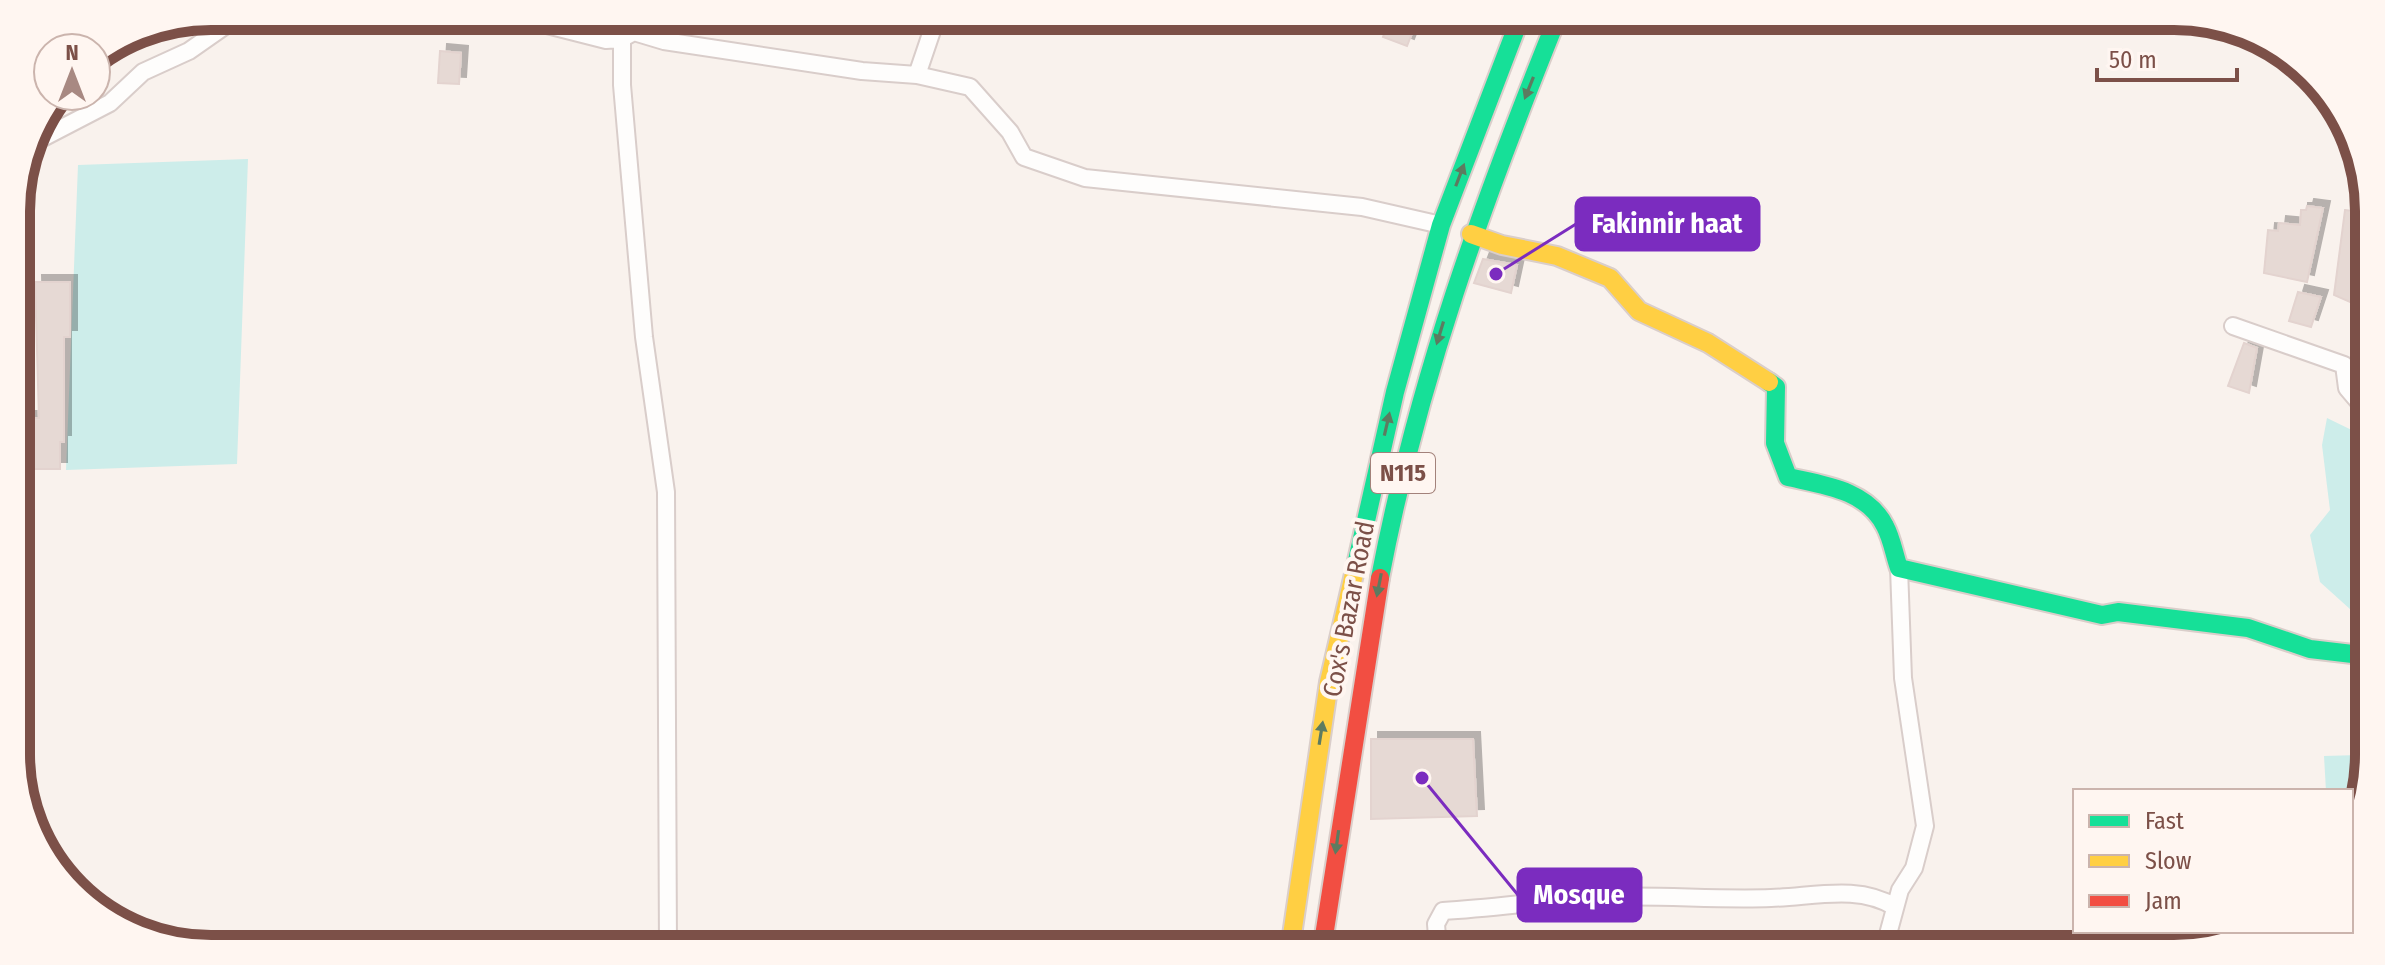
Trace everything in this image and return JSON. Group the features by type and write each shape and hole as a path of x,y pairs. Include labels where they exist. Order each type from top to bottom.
{"main road":[{"name":"Cox's Bazar Road","path":"1292,935 1329,682 1391,407 1441,225 1516,30"},
{"name":"Cox's Bazar Road","path":"1324,935 1359,687 1419,402 1471,234 1552,30"},
{"path":"1471,234 1502,245 1557,256 1610,278 1639,311 1708,343 1776,387 1775,443 1788,477 1838,488 1868,502 1884,526 1899,568 2102,615 2118,612 2248,628 2310,649 2355,654"}],"street":[{"path":"47,136 110,103 143,72 189,51 219,30"},
{"path":"567,30 606,40 621,39 634,32 664,41 862,71 917,75 970,87 1010,132 1024,157 1052,169 1085,178 1362,207 1441,225"},
{"path":"621,30 622,85 644,337 666,492 668,935"},
{"path":"917,75 932,30"},
{"path":"2233,326 2344,365 2347,388 2355,397"},
{"path":"1888,935 1895,907 1914,868 1925,826 1903,678 1899,568"},
{"path":"1437,935 1436,924 1443,911 1569,899 1664,896 1774,898 1820,893 1877,896 1895,907"}],"water":[{"path":"248,159 237,464 66,470 78,165"},
{"path":"2327,418 2355,432 2355,614 2320,582 2310,535 2330,510 2322,445"},
{"path":"2355,755 2351,789 2326,789 2324,756"}],"building":[{"path":"1386,30 1413,30 1407,46 1383,37"},
{"path":"440,51 461,53 459,84 438,83"},
{"path":"2307,206 2323,208 2307,282 2264,273 2268,230 2278,231 2279,223 2300,225 2301,210 2306,210"},
{"path":"2345,210 2355,211 2355,304 2334,295"},
{"path":"1483,259 1517,265 1511,293 1474,283"},
{"path":"35,282 70,282 70,337 64,337 64,442 60,442 60,469 30,469 30,418 39,418"},
{"path":"2298,292 2321,297 2311,327 2289,321"},
{"path":"2244,343 2257,348 2249,393 2228,386"},
{"path":"1371,739 1473,739 1477,816 1371,819"}],"traffic: fast":[{"path":"1354,574 1395,392 1441,225 1516,30"},
{"path":"1380,578 1395,504 1433,362 1478,224 1552,30"},
{"path":"1769,382 1776,387 1775,443 1788,477 1843,491 1867,504 1885,526 1899,568 2102,615 2118,612 2248,628 2310,649 2355,654"}],"traffic: slow":[{"path":"1471,234 1502,245 1557,256 1610,278 1639,311 1708,343 1769,382"},
{"path":"1292,935 1329,682 1354,574"}],"traffic: jam":[{"path":"1324,935 1380,578"}],"place":[{"name":"Fakinnir haat","path":"1496,274"},
{"name":"Mosque","path":"1422,778"}]}
